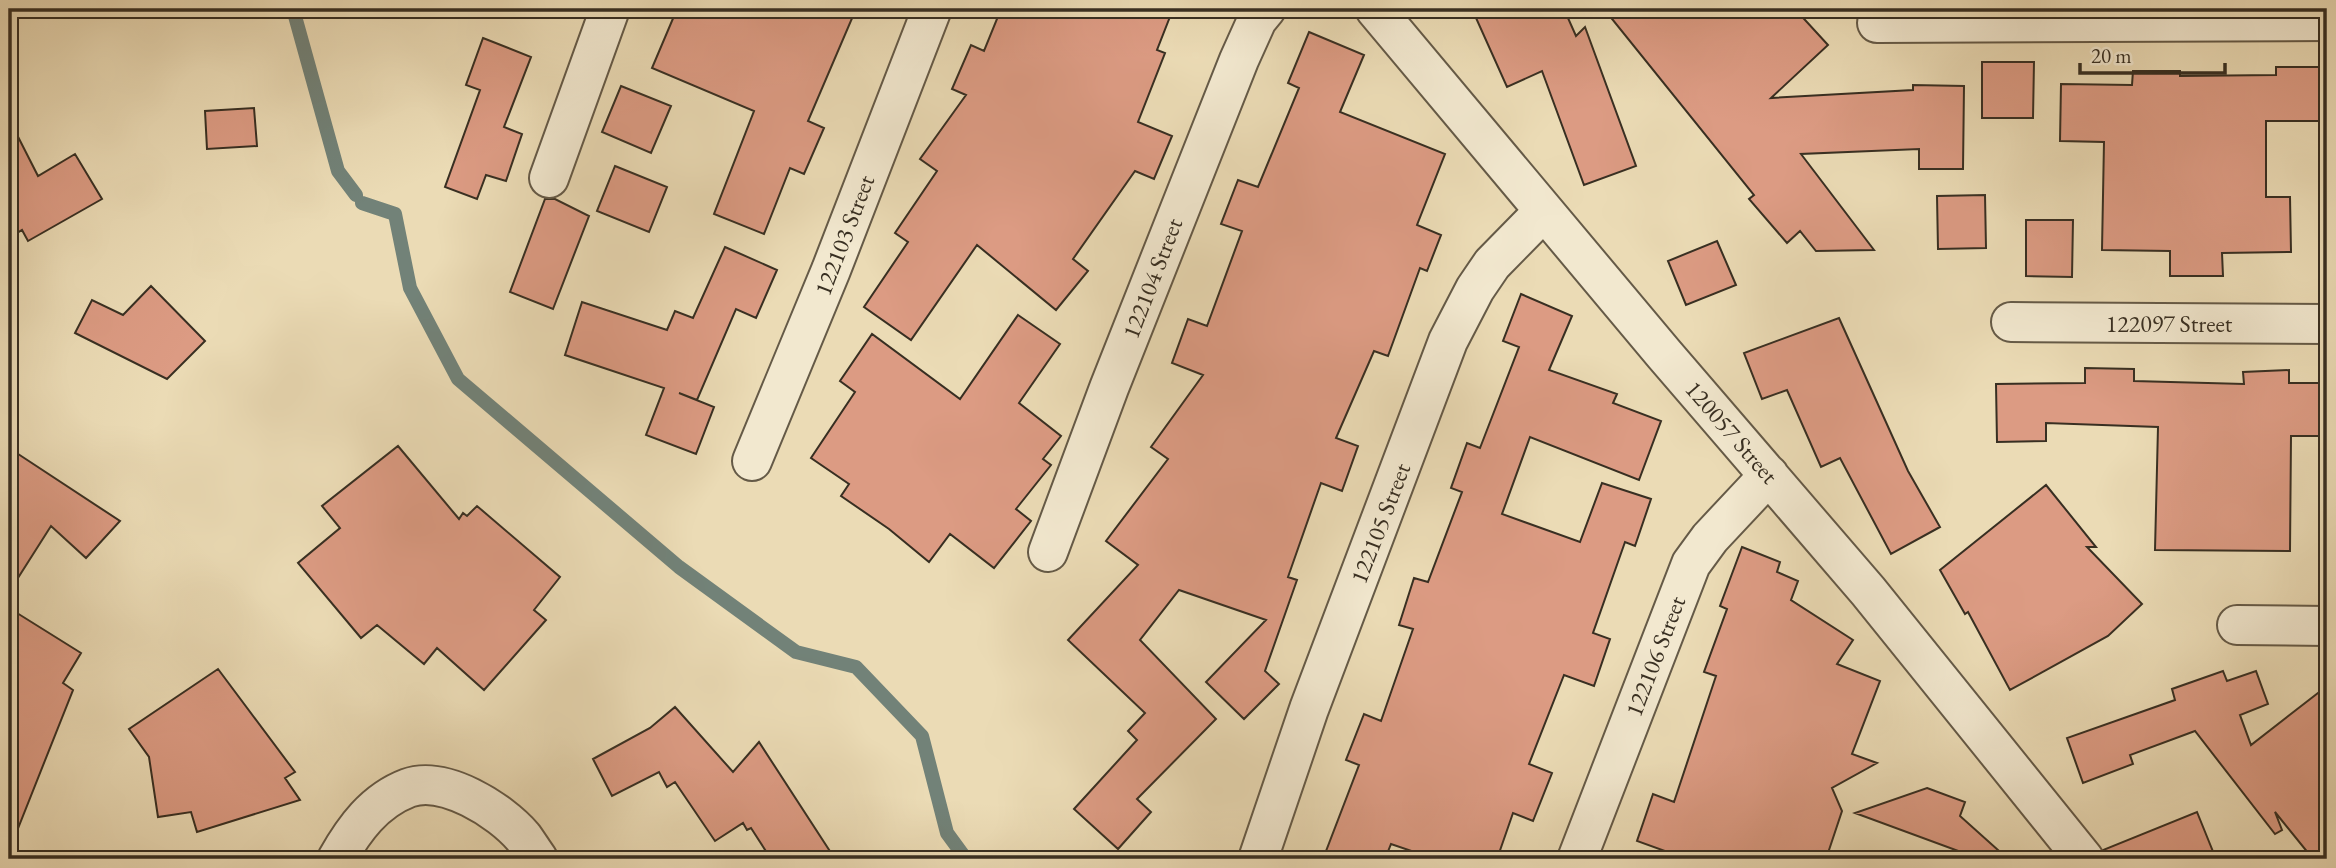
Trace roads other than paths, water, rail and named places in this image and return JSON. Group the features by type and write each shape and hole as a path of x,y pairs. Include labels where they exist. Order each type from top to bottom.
{"street":[{"path":"549,178 610,9"},
{"name":"122103 Street","path":"752,461 800,348 932,9"},
{"name":"122104 Street","path":"1048,552 1109,388 1234,72 1257,20 1266,9"},
{"name":"120057 Street","path":"1375,9 1664,354 1868,591 2084,859"},
{"path":"1877,23 2327,21"},
{"name":"122105 Street","path":"1258,859 1309,709 1448,341 1475,289 1492,264 1544,211"},
{"name":"122097 Street","path":"2011,322 2327,324"},
{"name":"122106 Street","path":"1577,859 1691,564 1710,538 1769,475"},
{"path":"2237,625 2327,626"},
{"path":"337,859 354,830 370,811 410,787 438,786 488,807 522,836 538,859"}],"waterway":[{"path":"293,9 338,171 356,195"},
{"path":"362,203 395,214 410,288 458,379 679,567 796,652 856,667 922,736 947,833 966,859"}]}
